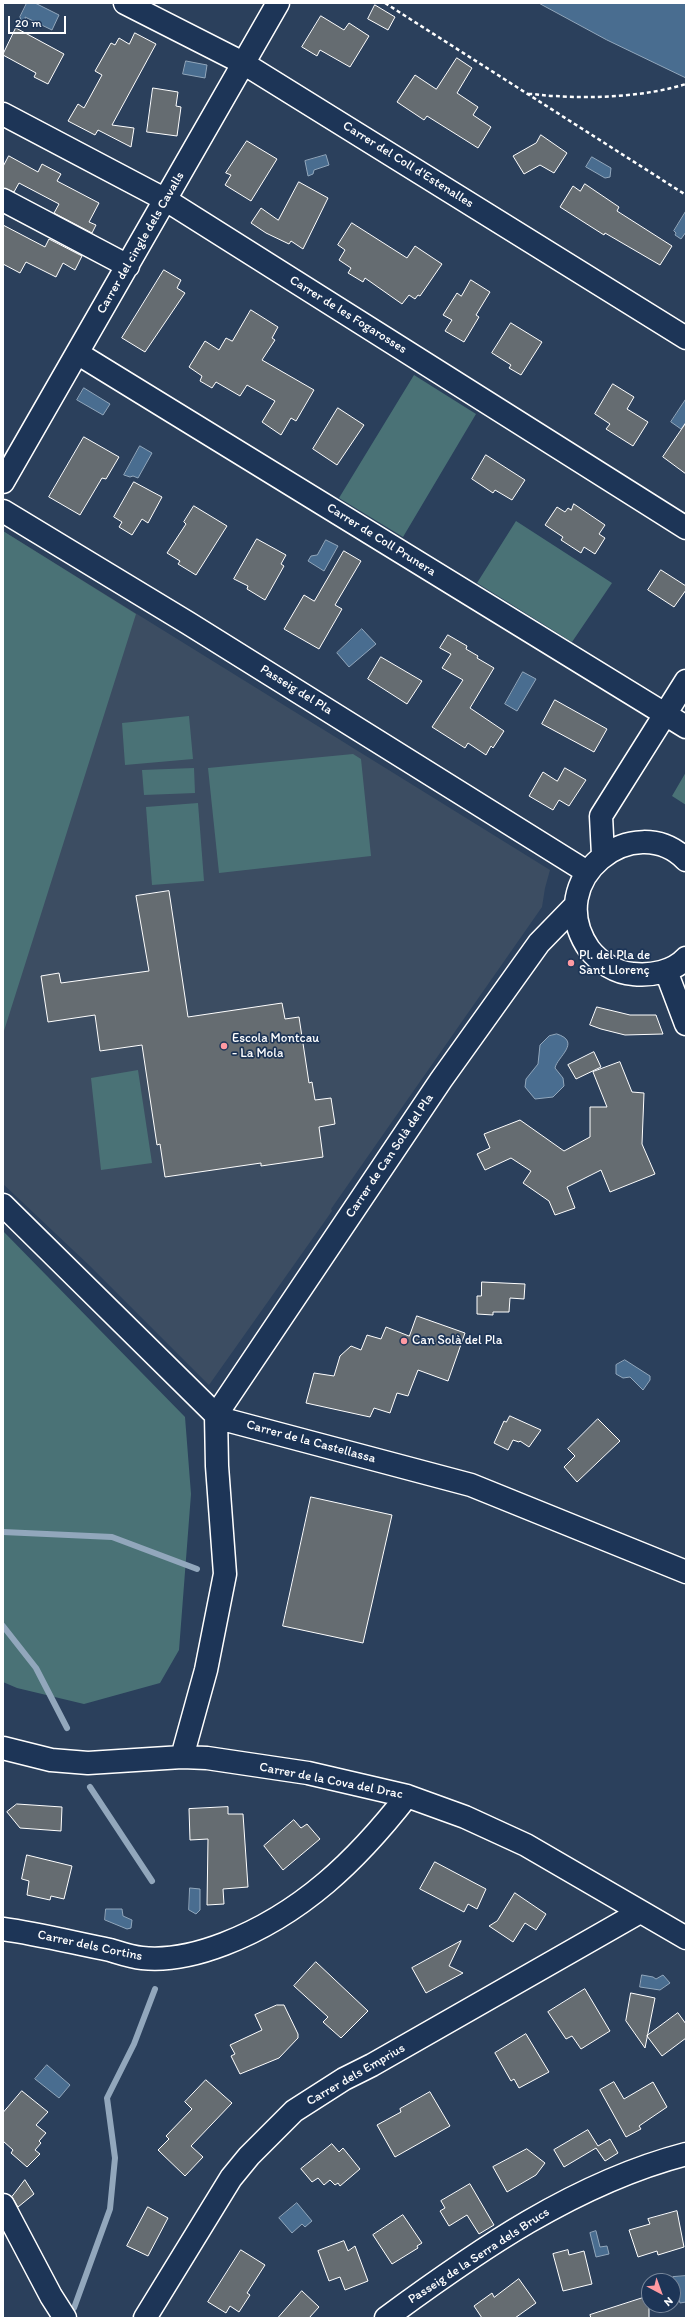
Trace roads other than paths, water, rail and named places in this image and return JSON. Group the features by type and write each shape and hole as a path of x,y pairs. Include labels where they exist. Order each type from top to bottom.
{"street":[{"name":"Carrer del Coll d'Estenalles","path":"125,3 243,63 686,338"},
{"name":"Carrer del cingle dels Cavalls","path":"3,482 278,3"},
{"name":"Carrer de les Fogarosses","path":"3,114 166,200 686,528"},
{"path":"3,200 128,266"},
{"name":"Carrer de Coll Prunera","path":"77,353 686,727"},
{"name":"Passeig del Pla","path":"3,510 188,623 587,872"},
{"path":"603,855 601,816 686,681"},
{"path":"686,860 662,846 642,842 620,846 603,855 587,872 580,884 575,906 577,921 583,940 593,954 605,964 630,974 646,975 666,971 686,958"},
{"name":"Carrer de Can Solà del Pla","path":"216,1414 382,1165 450,1068 539,943 575,906"},
{"path":"666,971 686,1024"},
{"name":"Carrer de la Castellassa","path":"3,1206 216,1414 230,1420 471,1485 686,1572"},
{"path":"182,1757 206,1670 225,1574 217,1466 216,1414"},
{"name":"Carrer de la Cova del Drac","path":"3,1748 51,1760 88,1763 182,1757 206,1758 308,1774 407,1796 465,1816 526,1845 686,1938"},
{"name":"Carrer dels Cortins","path":"3,1928 142,1958 187,1956 212,1948 246,1935 293,1910 337,1874 387,1821 407,1796"},
{"name":"Carrer dels Emprius","path":"145,2318 231,2178 294,2111 344,2079 372,2065 640,1912"},
{"name":"Passeig de la Serra dels Brucs","path":"386,2318 457,2267 558,2206 641,2168 686,2154"},
{"path":"3,2205 50,2296 65,2318"}],"waterway":[{"path":"3,1532 112,1537 197,1569"},
{"path":"3,1626 36,1668 67,1728"},
{"path":"90,1787 152,1881"},
{"path":"74,2308 110,2209 115,2158 107,2098 134,2044 155,1989"}],"place":[{"name":"Pl. del Pla de Sant Llorenç","path":"571,963"},
{"name":"Escola Montcau - La Mola","path":"224,1046"},
{"name":"Can Solà del Pla","path":"404,1341"}]}
